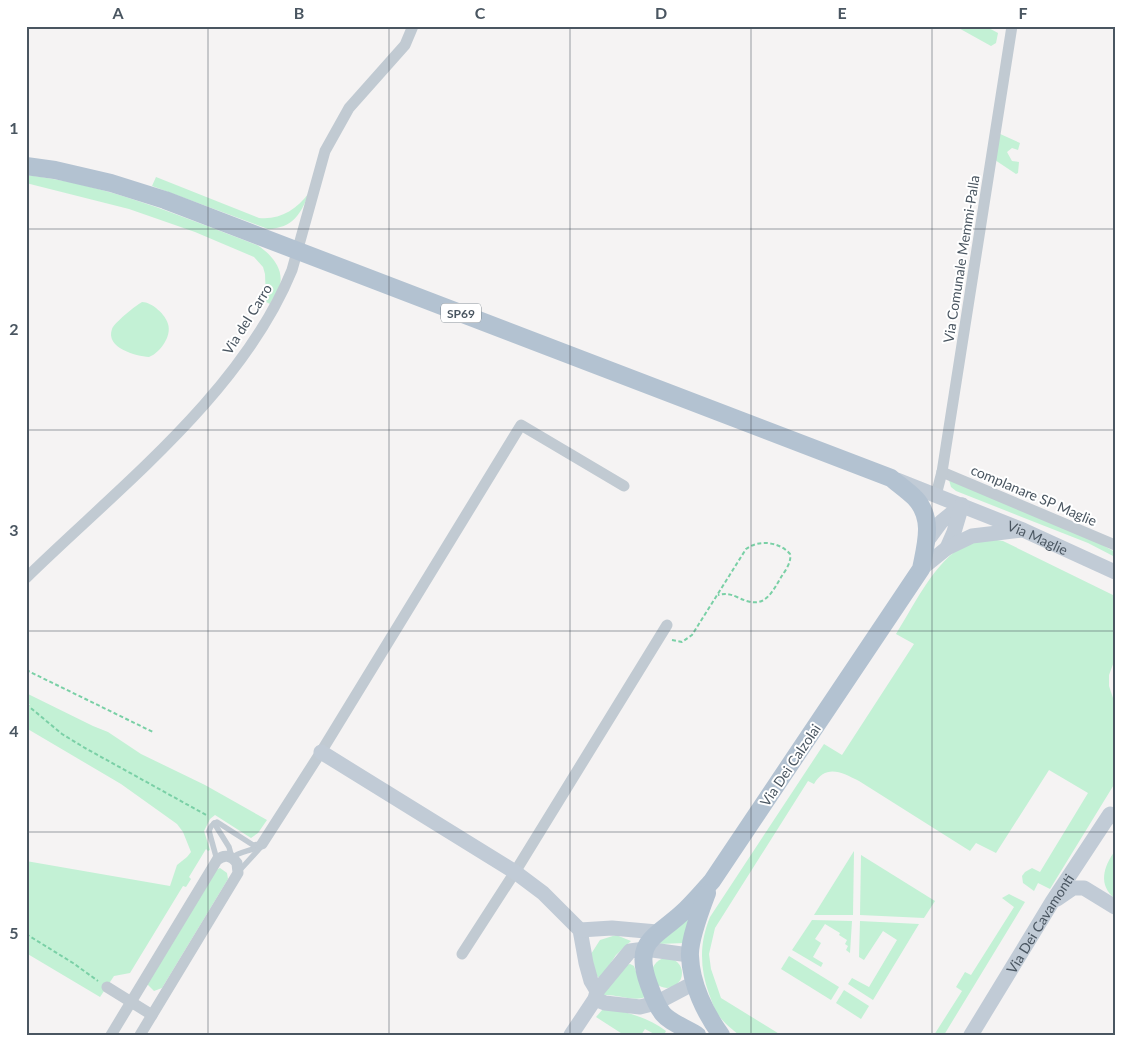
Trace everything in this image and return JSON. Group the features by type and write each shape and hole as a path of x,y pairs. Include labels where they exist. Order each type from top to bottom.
{"main road":[{"name":"SP69","path":"26,166 55,170 136,190 298,250 891,478"},
{"path":"891,478 916,499 928,522 927,541 921,569"},
{"name":"Via Dei Calzolai","path":"645,948 657,932 681,914 712,881 921,569"},
{"path":"712,881 698,915 689,955 694,983 711,1021 721,1035"},
{"path":"645,948 642,958 645,974 660,1012 668,1020 697,1035"}],"street":[{"name":"Via del Carro","path":"26,578 174,438 224,382 266,321 284,289 298,250 325,151 349,108 405,45 413,26"},
{"name":"Via Comunale Memmi-Palla","path":"936,495 942,472 1012,26"},
{"path":"262,844 321,752 521,425 624,486"},
{"name":"complanare SP Maglie","path":"942,472 1115,545"},
{"name":"SP69","path":"891,478 962,505"},
{"path":"927,541 941,522 962,505"},
{"path":"947,548 962,505"},
{"name":"Via Maglie","path":"962,505 1115,572"},
{"path":"921,569 947,548 972,536 1022,530"},
{"path":"462,954 515,872 667,625"},
{"path":"321,752 515,872 543,893 580,930 586,962 596,995 605,1002 640,1007 656,1003 694,983"},
{"name":"Via Dei Cavamonti","path":"971,1035 1052,902 1113,816"},
{"path":"111,1035 217,860 225,856 232,858 237,863 238,872 140,1035"},
{"path":"1052,902 1073,888 1084,888 1115,907"},
{"path":"580,930 612,928 657,932"},
{"path":"571,1035 596,995 630,951 645,948 689,955"},
{"path":"106,987 152,1014"}],"lane":[{"path":"214,823 217,822 253,845 262,844"},
{"path":"214,823 229,847 232,858 236,854 255,849 262,844"},
{"path":"214,823 209,831 217,860"},
{"path":"238,872 262,844"}],"path":[{"path":"660,635 677,642 682,642 692,635 746,549 763,542 780,547 790,554 790,562 772,593 762,601 756,603 730,594 718,595"},
{"path":"26,670 153,732"},
{"path":"26,704 62,734 211,818 214,823"},
{"path":"26,934 73,963 106,987"}],"green space":[{"path":"955,26 985,26 998,33 996,43 991,46"},
{"path":"998,133 1020,143 1018,150 1012,148 1007,152 1012,161 1019,162 1018,173 1016,174 995,160"},
{"path":"26,175 56,179 115,194 257,245 267,252 278,267 281,279 280,285 270,304 266,302 263,267 254,257 195,232 129,209 26,183"},
{"path":"156,177 259,218 274,217 287,213 309,193 303,207 290,223 268,229 152,186"},
{"path":"142,302 150,304 162,313 167,320 169,329 164,344 149,357 123,350 117,346 111,336 112,329 117,323"},
{"path":"949,480 1097,542 1115,552 1115,557 1088,543 956,491 951,487"},
{"path":"991,539 1003,541 1115,596 1115,659 1109,675 1109,686 1115,704 1115,783 1050,889 1038,883 1034,891 1023,883 1022,876 1032,868 1040,872 1088,793 1049,770 996,853 976,843 970,851 847,775 829,772 819,778 814,784 808,781 715,928 709,954 711,969 721,998 781,1035 739,1035 717,1014 706,984 702,965 702,946 710,917 824,744 842,755 914,644 896,634 929,580 950,556 962,547 977,540"},
{"path":"26,693 108,732 141,754 205,785 267,820 258,833 251,838 215,815 210,819 204,831 210,850 206,849 189,877 191,879 186,887 183,886 130,973 114,976 100,997 26,953 26,861 170,886 177,865 191,852 183,832 177,824 121,784 26,728 26,711 30,705 26,701"},
{"path":"854,851 853,915 814,915"},
{"path":"1115,851 1115,899 1106,888 1104,876 1108,863"},
{"path":"861,855 935,901 924,918 860,915"},
{"path":"220,868 227,873 228,879 162,988 154,991 147,984 216,870"},
{"path":"1009,894 1025,902 944,1035 934,1035 962,991 956,987 965,972 971,975 1014,907 1002,898"},
{"path":"691,914 685,943 658,944 685,922"},
{"path":"812,920 852,921 850,953 846,950 848,946 845,944 847,940 839,935 840,933 825,924 815,939 821,943 813,957 823,963 821,967 792,950"},
{"path":"860,921 919,924 873,1000 848,984 852,978 869,987 897,940 883,931 864,960 859,957"},
{"path":"616,935 631,941 616,955 600,979 596,975 591,954 600,940"},
{"path":"789,956 839,987 831,1000 781,969"},
{"path":"667,958 678,962 682,973 678,984 667,988 656,984 652,973 656,962"},
{"path":"626,965 634,966 645,997 636,999 604,995"},
{"path":"844,990 869,1006 861,1019 836,1003"},
{"path":"603,1009 636,1016 652,1022 666,1031 664,1035 656,1035 645,1029 641,1035 624,1035 596,1017"}]}
